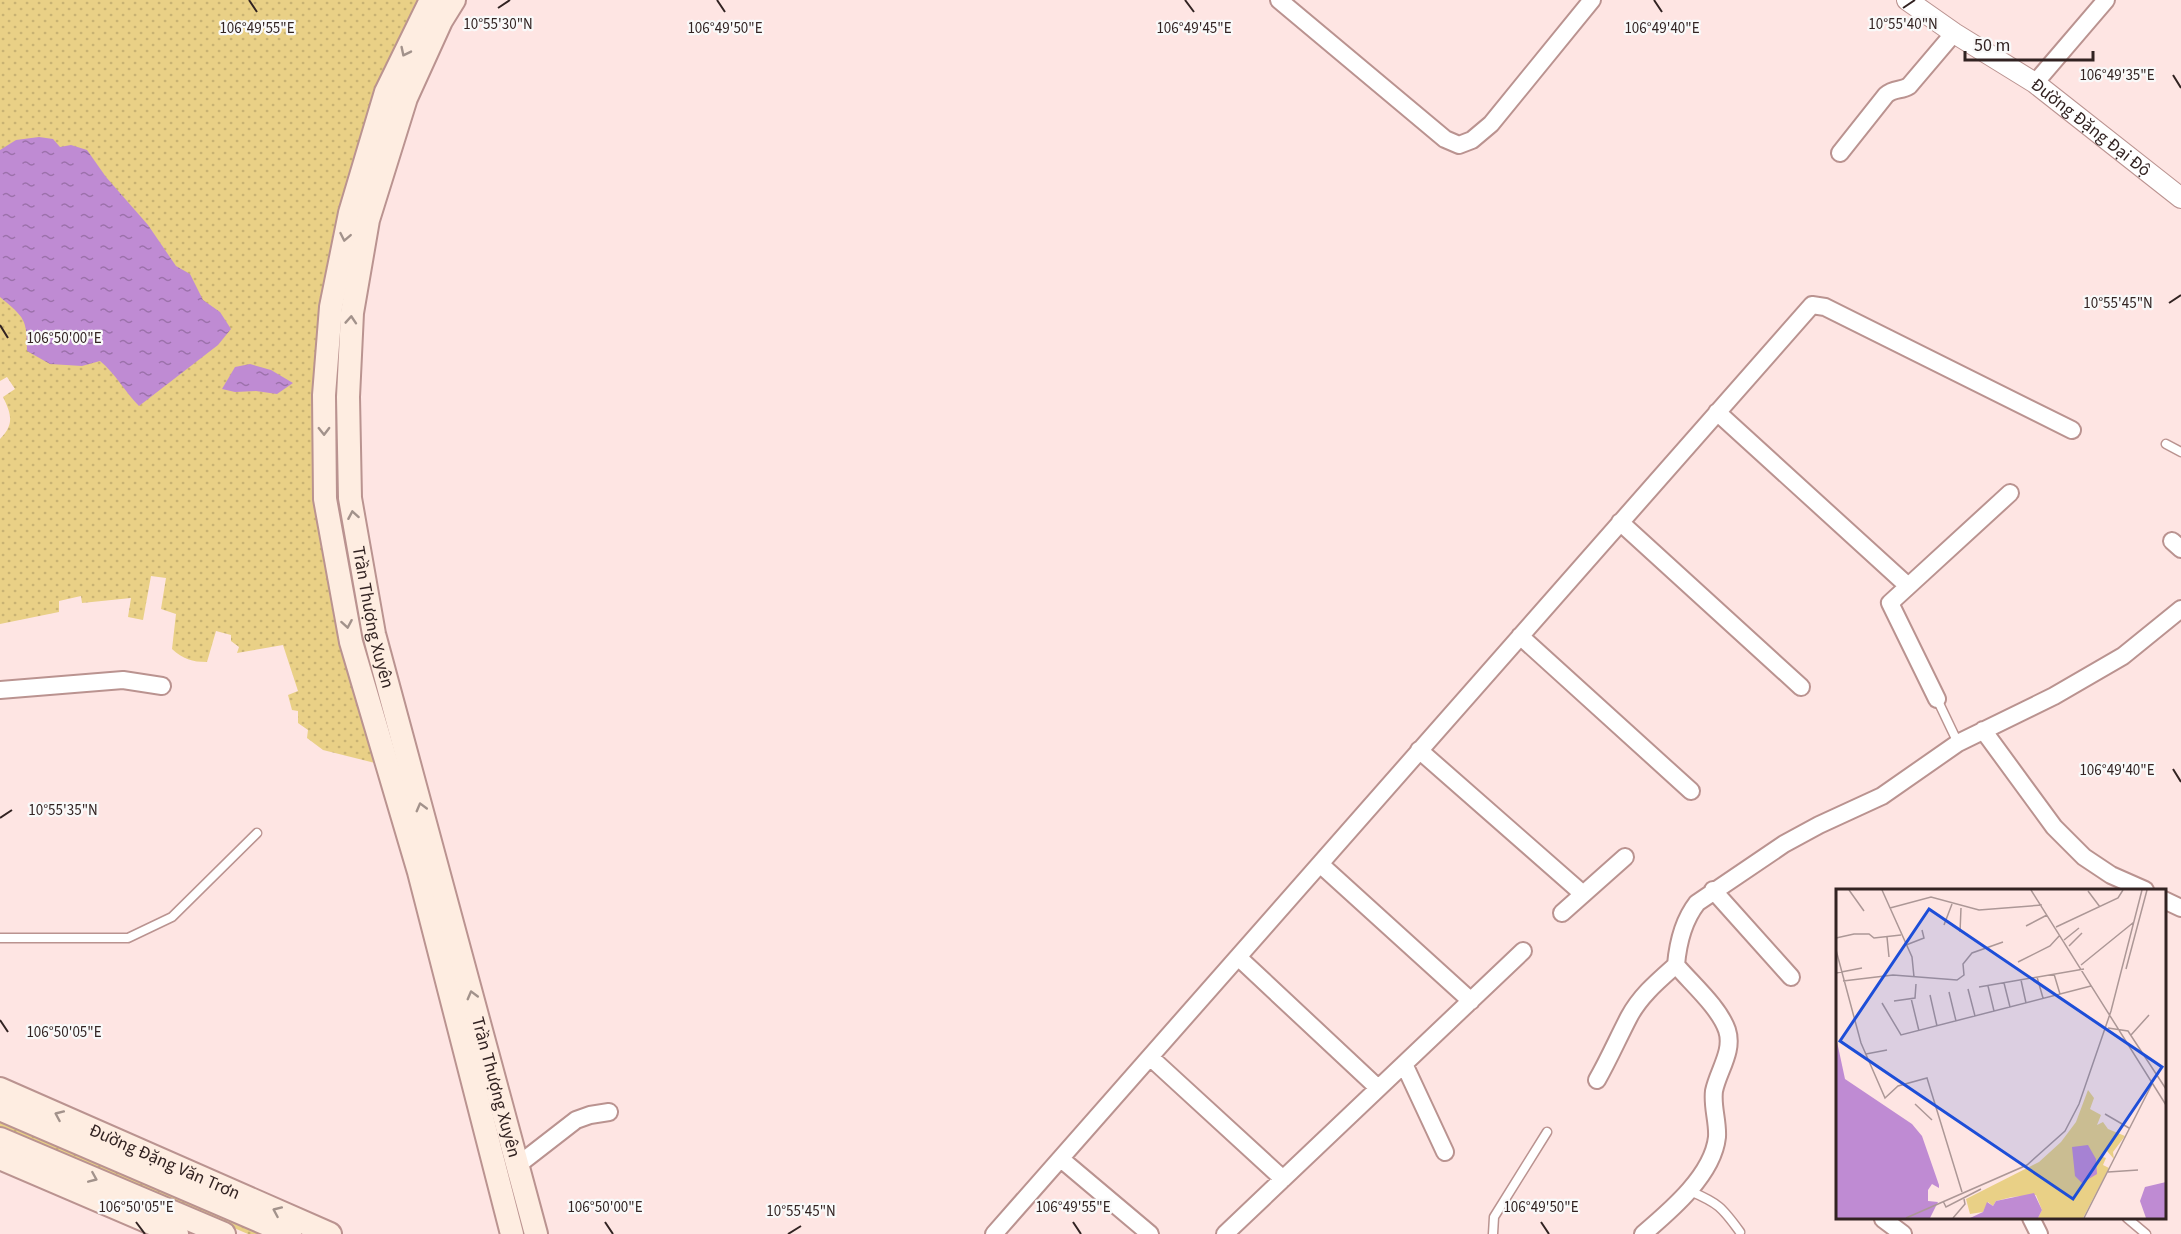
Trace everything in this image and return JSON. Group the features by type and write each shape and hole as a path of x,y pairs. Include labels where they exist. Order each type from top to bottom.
{"main road":[{"name":"Trần Thượng Xuyên","path":"431,0 386,92 350,213 331,307 324,395 325,499 351,642 419,872 512,1234"},
{"name":"Trần Thượng Xuyên","path":"454,0 441,21 406,98 368,220 352,313 348,397 350,498 374,634 536,1234"},
{"name":"Đường Đặng Văn Trơn","path":"0,1089 330,1234"},
{"name":"Đường Đặng Văn Trơn","path":"0,1108 290,1234"},
{"path":"0,1139 224,1234"},
{"path":"0,1158 177,1234"}],"street":[{"path":"1279,0 1445,139 1459,145 1472,140 1491,124 1592,0"},
{"path":"2035,83 2106,0"},
{"name":"Đường Đặng Đại Độ","path":"1909,1 1954,33 2035,83 2181,198"},
{"path":"1840,153 1886,95 1892,90 1905,89 1909,86 1954,33"},
{"path":"994,1234 1812,304 1825,307 2073,430"},
{"path":"1717,412 1908,586"},
{"path":"1937,699 1890,603 2010,494"},
{"path":"1620,522 1801,687"},
{"path":"1597,1080 1611,1057 1629,1016 1648,990 1676,965 1680,937 1688,915 1697,903 1713,890 1784,844 1882,796 1958,743 2054,696 2123,656 2181,609"},
{"path":"1520,636 1691,791"},
{"path":"0,690 123,680 162,686"},
{"path":"1983,730 2054,827 2084,857 2111,875 2141,889"},
{"path":"1419,750 1583,894"},
{"path":"1562,913 1625,857"},
{"path":"1320,864 1471,1001"},
{"path":"1713,890 1791,977"},
{"path":"1225,1234 1523,951"},
{"path":"1238,957 1378,1088"},
{"path":"1643,1234 1690,1191 1710,1157 1716,1140 1718,1122 1714,1104 1714,1089 1729,1045 1728,1032 1722,1018 1676,965"},
{"path":"1150,1057 1283,1179"},
{"path":"1404,1064 1445,1152"},
{"path":"518,1165 576,1120 590,1115 609,1113"},
{"path":"1060,1159 1150,1234"},
{"path":"1884,1219 1903,1234"},
{"path":"2032,1219 2039,1234"}],"lane":[{"path":"2166,444 2181,452"},
{"path":"1937,699 1958,743"},
{"path":"0,938 128,938 172,917 257,833"},
{"path":"1493,1234 1494,1217 1547,1132"},
{"path":"1690,1191 1714,1201 1740,1232"},
{"path":"2128,1219 2146,1234"}],"shaded area":[{"path":"0,0 420,0 313,396 375,763 323,750 307,738 308,730 298,723 298,711 292,710 288,695 298,691 283,645 237,653 239,647 231,641 231,635 216,631 207,662 188,659 172,649 176,614 161,609 166,578 151,576 143,620 128,617 131,598 82,603 81,596 59,601 59,612 0,624 0,439 8,429 10,420 3,397 15,389 7,377 0,381"},
{"path":"0,1119 266,1234 248,1234 0,1128"}],"water":[{"path":"39,137 53,139 60,147 71,145 87,150 106,177 148,225 176,266 190,274 203,300 220,312 231,329 218,345 139,406 100,361 82,366 50,364 27,351 23,320 0,297 0,150 16,140"},
{"path":"250,364 271,370 293,383 277,394 256,391 235,392 222,389 235,367"}]}
